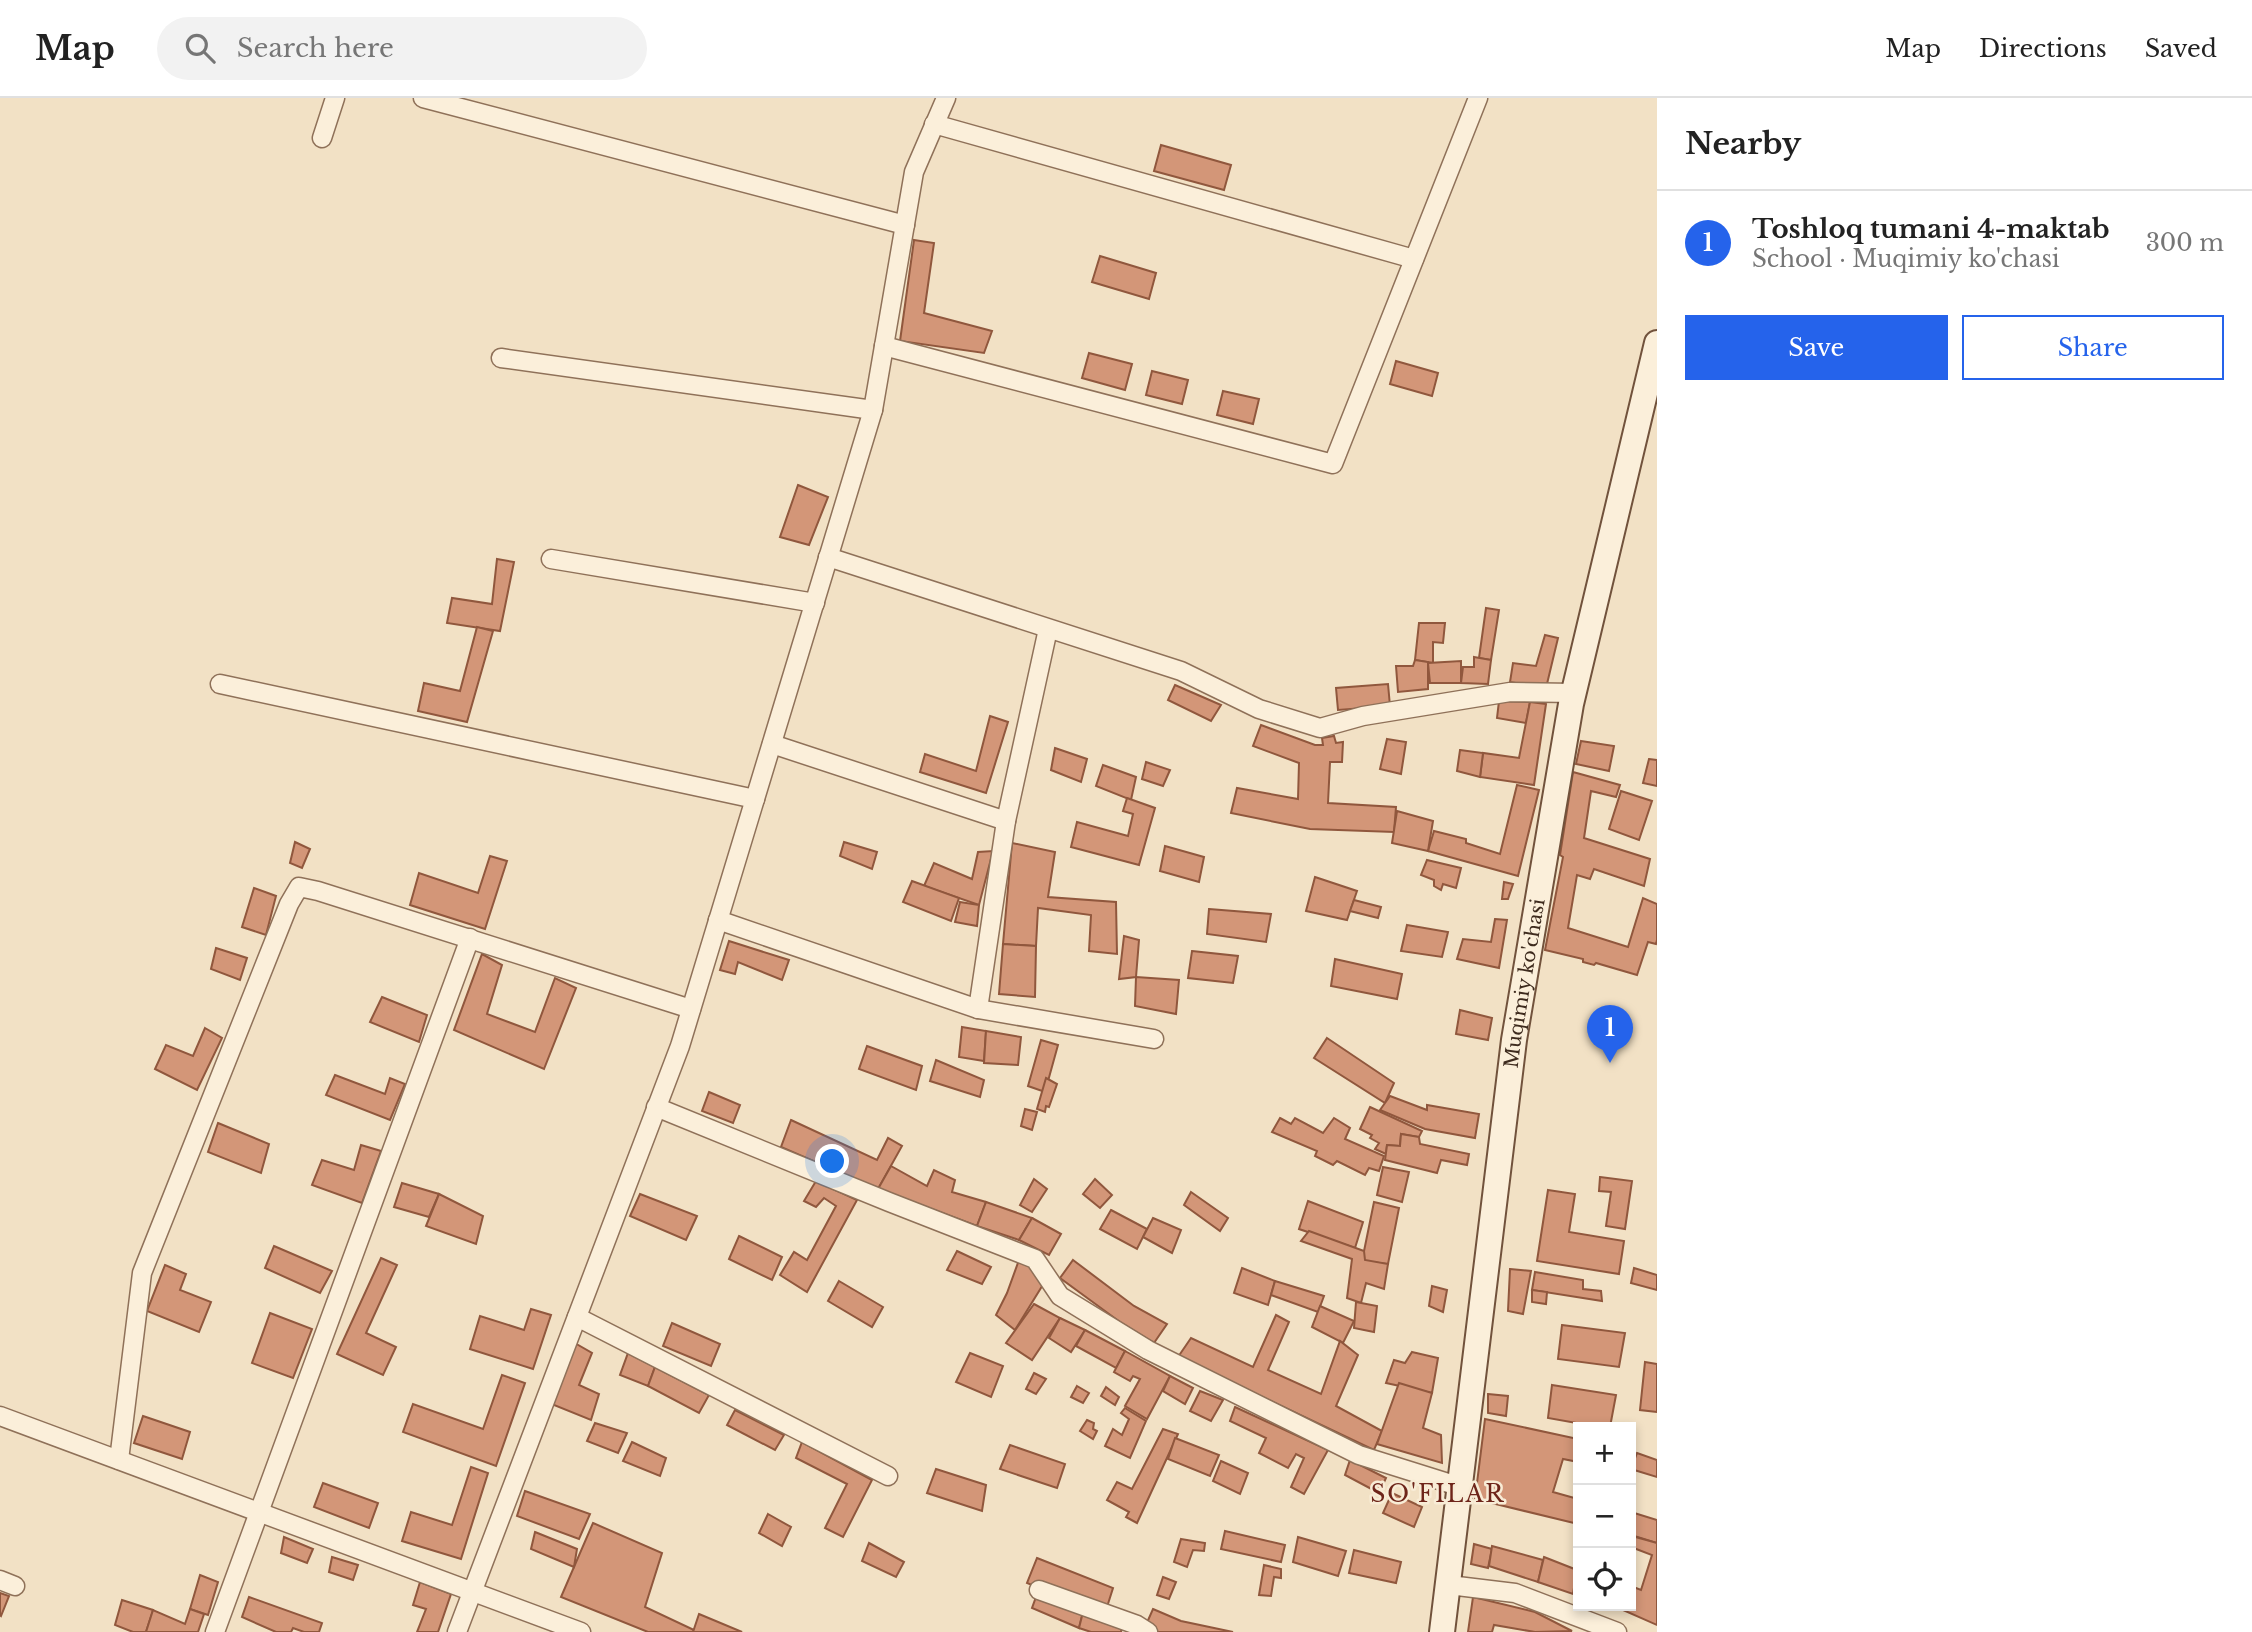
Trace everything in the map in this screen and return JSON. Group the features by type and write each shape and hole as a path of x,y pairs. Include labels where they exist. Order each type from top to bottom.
{"street":[{"path":"322,138 335,98"},
{"path":"423,98 905,225"},
{"path":"457,1632 680,1046 873,410 914,172 946,98"},
{"path":"884,346 1333,464 1478,98"},
{"path":"934,124 1414,259"},
{"name":"Muqimiy ko'chasi","path":"1442,1632 1514,1040 1574,693 1657,343"},
{"path":"501,358 873,410"},
{"path":"828,557 1181,671 1259,709 1320,728 1363,716 1510,692 1574,693"},
{"path":"551,559 814,603"},
{"path":"978,1009 1006,821 1048,629"},
{"path":"220,684 755,799"},
{"path":"772,744 1006,821"},
{"path":"119,1460 142,1273 289,904 299,887 470,938 691,1009"},
{"path":"718,920 978,1009 1154,1039"},
{"path":"215,1632 470,938"},
{"path":"656,1107 1035,1259 1060,1296 1148,1350 1359,1455 1461,1487"},
{"path":"577,1317 888,1476"},
{"path":"0,1416 472,1591 557,1628 581,1632"},
{"path":"1449,1585 1515,1593 1617,1632"},
{"path":"1039,1590 1137,1625 1147,1632"}],"building":[{"path":"1161,145 1231,165 1224,190 1154,171"},
{"path":"914,240 934,243 924,313 992,331 984,353 900,341"},
{"path":"1100,256 1156,273 1149,299 1092,282"},
{"path":"1089,353 1132,364 1125,390 1082,378"},
{"path":"1396,361 1438,373 1432,396 1390,384"},
{"path":"1152,371 1188,380 1182,404 1146,395"},
{"path":"1223,391 1259,399 1253,424 1217,415"},
{"path":"798,485 828,497 809,545 780,537"},
{"path":"497,559 514,562 500,631 447,623 452,598 492,604"},
{"path":"1486,608 1499,610 1491,660 1479,658"},
{"path":"1419,623 1445,623 1443,643 1433,642 1433,663 1415,660"},
{"path":"477,627 493,631 467,722 418,711 424,683 460,691"},
{"path":"1545,635 1558,638 1546,688 1510,682 1513,663 1536,666"},
{"path":"1474,657 1491,660 1488,684 1461,683 1463,667 1474,667"},
{"path":"1415,660 1428,662 1428,689 1398,692 1396,666 1413,666"},
{"path":"1461,661 1461,683 1430,683 1428,663"},
{"path":"1388,684 1390,706 1338,710 1336,688"},
{"path":"1175,685 1221,705 1211,721 1168,700"},
{"path":"1499,701 1530,702 1526,723 1497,718"},
{"path":"1530,702 1546,704 1534,785 1480,777 1483,753 1519,758"},
{"path":"990,716 1008,722 986,793 920,772 925,754 976,771"},
{"path":"1261,725 1315,745 1323,745 1322,738 1334,736 1336,743 1343,742 1342,762 1330,762 1328,803 1396,807 1394,832 1310,829 1231,813 1237,788 1298,799 1299,763 1253,746"},
{"path":"1387,739 1406,742 1401,774 1380,769"},
{"path":"1581,741 1614,746 1609,771 1576,764"},
{"path":"1055,748 1087,759 1081,782 1051,770"},
{"path":"1460,750 1483,753 1480,777 1457,771"},
{"path":"1649,759 1657,760 1657,786 1643,783"},
{"path":"1146,762 1170,770 1163,786 1142,779"},
{"path":"1103,765 1136,777 1131,800 1096,786"},
{"path":"1573,772 1620,785 1616,797 1591,791 1584,838 1650,859 1644,886 1594,869 1590,879 1577,875 1568,928 1628,947 1643,898 1657,904 1656,944 1648,942 1637,975 1545,950 1563,857 1560,855"},
{"path":"1517,785 1539,790 1518,876 1428,851 1434,831 1466,839 1466,843 1500,854"},
{"path":"1621,791 1652,801 1639,840 1609,829"},
{"path":"1127,798 1155,808 1139,865 1071,847 1077,822 1128,836 1133,814 1123,811"},
{"path":"1397,811 1433,821 1428,851 1392,843"},
{"path":"295,842 310,849 302,868 290,863"},
{"path":"844,842 877,852 872,869 840,856"},
{"path":"1012,843 1055,852 1048,897 1116,902 1117,954 1089,951 1091,915 1038,908 1036,946 1003,944"},
{"path":"1165,846 1204,857 1199,882 1160,871"},
{"path":"993,851 979,905 924,886 934,863 972,879 978,852"},
{"path":"490,856 507,861 485,929 410,905 419,873 478,893"},
{"path":"1427,860 1461,868 1456,888 1443,884 1441,890 1434,886 1434,880 1421,875"},
{"path":"1315,877 1357,891 1347,920 1306,911"},
{"path":"912,881 959,898 951,921 903,902"},
{"path":"1504,882 1513,884 1508,899 1502,899"},
{"path":"254,888 276,896 266,935 242,927"},
{"path":"1354,900 1381,907 1378,918 1350,911"},
{"path":"960,902 979,905 977,926 955,922"},
{"path":"1209,909 1271,914 1266,942 1207,934"},
{"path":"1495,919 1507,920 1499,968 1457,959 1463,939 1491,942"},
{"path":"1407,925 1448,932 1442,957 1401,951"},
{"path":"1124,936 1139,940 1136,977 1119,979"},
{"path":"729,941 789,960 782,980 738,962 735,974 720,970"},
{"path":"1003,944 1036,946 1035,997 999,994"},
{"path":"216,948 247,958 240,980 211,969"},
{"path":"1192,951 1238,956 1233,983 1188,978"},
{"path":"482,954 502,965 487,1014 535,1032 555,978 576,988 544,1069 454,1030"},
{"path":"1335,959 1402,974 1397,999 1331,986"},
{"path":"1136,977 1179,980 1176,1014 1135,1006"},
{"path":"382,997 427,1015 419,1042 370,1022"},
{"path":"1460,1010 1492,1018 1488,1040 1456,1034"},
{"path":"962,1027 986,1031 984,1061 959,1057"},
{"path":"205,1028 222,1038 197,1090 155,1069 166,1045 193,1056"},
{"path":"986,1031 1021,1037 1018,1065 984,1063"},
{"path":"1327,1038 1394,1083 1385,1103 1314,1058"},
{"path":"1041,1040 1058,1045 1045,1092 1028,1086"},
{"path":"867,1046 922,1066 916,1090 859,1069"},
{"path":"936,1060 984,1080 980,1097 930,1081"},
{"path":"335,1075 385,1094 390,1078 405,1084 390,1120 326,1095"},
{"path":"1046,1078 1057,1084 1045,1112 1037,1109"},
{"path":"709,1092 740,1105 733,1123 702,1111"},
{"path":"1390,1096 1427,1110 1427,1105 1479,1114 1475,1138 1425,1129 1380,1110"},
{"path":"1370,1107 1422,1131 1419,1137 1401,1134 1400,1146 1387,1145 1386,1154 1375,1149 1379,1143 1370,1138 1372,1135 1360,1129"},
{"path":"1025,1109 1037,1112 1032,1130 1021,1126"},
{"path":"1280,1118 1291,1124 1295,1118 1323,1133 1334,1118 1350,1128 1345,1139 1384,1156 1379,1171 1369,1168 1365,1175 1337,1161 1333,1165 1315,1156 1317,1151 1272,1132"},
{"path":"791,1120 877,1160 888,1138 902,1146 878,1189 781,1147"},
{"path":"218,1123 269,1144 261,1173 208,1152"},
{"path":"1401,1134 1419,1137 1420,1144 1469,1154 1467,1165 1441,1160 1437,1173 1385,1160 1387,1145 1400,1146"},
{"path":"361,1145 381,1151 362,1203 312,1185 322,1160 354,1170"},
{"path":"891,1166 927,1186 934,1170 955,1180 952,1192 986,1202 977,1226 878,1189"},
{"path":"1383,1167 1409,1172 1402,1202 1377,1195"},
{"path":"1600,1177 1632,1181 1625,1229 1606,1226 1611,1192 1599,1191"},
{"path":"1034,1179 1047,1189 1032,1212 1020,1205"},
{"path":"1095,1179 1112,1195 1100,1208 1083,1194"},
{"path":"816,1181 857,1200 807,1292 780,1275 794,1252 807,1260 836,1206 824,1198 816,1207 804,1201"},
{"path":"402,1183 439,1194 429,1217 394,1207"},
{"path":"1548,1190 1575,1194 1569,1232 1624,1241 1619,1274 1537,1261"},
{"path":"1191,1192 1228,1218 1220,1231 1184,1205"},
{"path":"439,1194 483,1216 476,1244 426,1226"},
{"path":"640,1194 697,1216 686,1240 630,1216"},
{"path":"1308,1201 1363,1222 1355,1248 1299,1229"},
{"path":"986,1202 1032,1218 1019,1240 977,1226"},
{"path":"1374,1202 1399,1208 1388,1264 1362,1261"},
{"path":"1111,1210 1147,1229 1137,1249 1100,1229"},
{"path":"1032,1218 1061,1234 1049,1255 1019,1240"},
{"path":"1153,1218 1181,1230 1172,1253 1143,1237"},
{"path":"1309,1231 1364,1251 1365,1260 1388,1264 1384,1289 1366,1283 1361,1303 1347,1298 1352,1259 1301,1241"},
{"path":"739,1236 782,1257 772,1280 729,1259"},
{"path":"274,1246 332,1271 320,1293 265,1268"},
{"path":"957,1251 991,1267 982,1284 947,1270"},
{"path":"381,1258 397,1265 366,1333 396,1347 383,1375 337,1354"},
{"path":"1019,1260 1033,1268 1044,1283 1015,1330 996,1315"},
{"path":"1073,1260 1134,1306 1167,1324 1154,1343 1060,1278"},
{"path":"165,1265 186,1274 180,1290 211,1302 199,1332 147,1311"},
{"path":"1242,1268 1275,1281 1268,1305 1234,1293"},
{"path":"1634,1268 1657,1275 1657,1290 1631,1283"},
{"path":"1510,1269 1531,1271 1523,1314 1508,1311"},
{"path":"1535,1272 1583,1280 1583,1289 1601,1291 1602,1301 1532,1290"},
{"path":"839,1281 883,1307 872,1327 828,1301"},
{"path":"1275,1281 1324,1296 1318,1312 1271,1295"},
{"path":"1432,1286 1447,1290 1443,1312 1429,1306"},
{"path":"1532,1290 1547,1292 1546,1304 1532,1302"},
{"path":"1356,1302 1377,1306 1374,1332 1354,1328"},
{"path":"1034,1304 1060,1318 1032,1360 1006,1343"},
{"path":"1320,1306 1354,1321 1343,1343 1312,1327"},
{"path":"531,1309 551,1315 533,1369 470,1349 480,1316 524,1330"},
{"path":"270,1313 312,1329 293,1378 252,1363"},
{"path":"1276,1315 1289,1322 1268,1370 1321,1394 1340,1341 1358,1355 1336,1406 1382,1431 1374,1450 1178,1357 1191,1338 1253,1367"},
{"path":"1060,1318 1085,1330 1071,1352 1049,1338"},
{"path":"672,1323 720,1344 711,1366 663,1346"},
{"path":"1562,1325 1625,1333 1619,1367 1558,1359"},
{"path":"1085,1330 1125,1351 1116,1368 1076,1346"},
{"path":"573,1342 592,1353 579,1385 599,1394 591,1420 549,1403"},
{"path":"1125,1351 1170,1376 1147,1419 1125,1406 1140,1379 1133,1376 1130,1381 1114,1372"},
{"path":"1412,1352 1438,1358 1432,1393 1386,1383 1394,1360 1405,1363"},
{"path":"628,1353 655,1367 648,1386 620,1375"},
{"path":"970,1353 1003,1366 991,1397 956,1382"},
{"path":"1645,1362 1657,1364 1657,1412 1640,1410"},
{"path":"655,1367 709,1395 699,1413 648,1386"},
{"path":"1034,1373 1046,1379 1036,1394 1026,1389"},
{"path":"502,1375 525,1383 496,1466 403,1432 413,1404 483,1429"},
{"path":"1170,1376 1193,1388 1185,1404 1163,1391"},
{"path":"1399,1383 1432,1393 1423,1428 1441,1435 1442,1463 1377,1444"},
{"path":"1552,1385 1616,1395 1611,1422 1573,1422 1548,1418"},
{"path":"1077,1386 1089,1393 1083,1403 1071,1397"},
{"path":"1106,1387 1119,1397 1115,1405 1101,1396"},
{"path":"1200,1391 1223,1400 1211,1421 1190,1411"},
{"path":"1488,1394 1508,1396 1506,1416 1488,1413"},
{"path":"1235,1407 1328,1450 1304,1494 1291,1487 1304,1458 1296,1454 1288,1468 1259,1453 1266,1438 1230,1421"},
{"path":"1125,1408 1146,1421 1130,1458 1105,1446 1113,1429 1122,1435 1129,1419 1121,1413"},
{"path":"735,1410 784,1435 775,1450 727,1425"},
{"path":"143,1416 190,1432 182,1459 134,1443"},
{"path":"1485,1419 1573,1438 1573,1461 1563,1459 1553,1492 1573,1498 1573,1523 1475,1499"},
{"path":"1087,1420 1094,1423 1093,1429 1097,1431 1093,1439 1080,1431"},
{"path":"595,1423 627,1433 618,1453 587,1441"},
{"path":"1163,1429 1178,1434 1137,1523 1126,1517 1129,1512 1107,1500 1117,1482 1132,1489"},
{"path":"1175,1438 1219,1455 1210,1476 1168,1459"},
{"path":"632,1442 666,1458 660,1476 623,1461"},
{"path":"802,1442 872,1480 843,1537 825,1528 847,1484 796,1458"},
{"path":"1010,1445 1065,1464 1057,1488 1000,1469"},
{"path":"1637,1453 1657,1460 1657,1477 1636,1471"},
{"path":"1350,1460 1386,1478 1379,1493 1345,1475"},
{"path":"1221,1461 1248,1473 1240,1494 1213,1481"},
{"path":"471,1467 488,1473 461,1559 402,1541 411,1512 452,1525"},
{"path":"936,1469 986,1485 982,1511 927,1493"},
{"path":"323,1483 378,1503 369,1528 314,1507"},
{"path":"525,1491 590,1514 579,1539 517,1516"},
{"path":"1392,1493 1422,1507 1414,1527 1383,1513"},
{"path":"768,1514 791,1527 782,1546 759,1533"},
{"path":"1636,1514 1657,1520 1657,1543 1636,1537"},
{"path":"593,1523 662,1553 645,1607 694,1630 693,1632 648,1632 561,1597"},
{"path":"1225,1531 1285,1545 1281,1562 1221,1549"},
{"path":"535,1532 577,1549 574,1567 531,1549"},
{"path":"284,1537 313,1549 307,1563 281,1553"},
{"path":"1298,1537 1346,1551 1338,1576 1293,1562"},
{"path":"1636,1537 1657,1543 1657,1625 1625,1611 1636,1611 1636,1588 1641,1590 1652,1555 1636,1549"},
{"path":"1181,1539 1205,1543 1204,1551 1193,1550 1187,1567 1174,1562"},
{"path":"869,1543 904,1562 896,1577 862,1561"},
{"path":"1474,1544 1492,1549 1488,1568 1471,1564"},
{"path":"1492,1546 1543,1560 1538,1582 1489,1566"},
{"path":"1354,1550 1401,1562 1396,1583 1349,1573"},
{"path":"332,1557 358,1565 353,1580 329,1572"},
{"path":"1544,1557 1573,1568 1573,1594 1538,1582"},
{"path":"1037,1558 1113,1588 1107,1607 1082,1606 1027,1583"},
{"path":"1264,1565 1281,1569 1281,1578 1274,1577 1271,1596 1259,1595"},
{"path":"200,1575 218,1582 208,1615 190,1609"},
{"path":"1163,1577 1176,1582 1169,1599 1157,1595"},
{"path":"420,1582 451,1594 438,1632 417,1632 426,1609 413,1605"},
{"path":"0,1593 9,1596 1,1616 0,1615"},
{"path":"249,1597 322,1623 319,1632 304,1632 293,1628 291,1632 276,1632 242,1617"},
{"path":"1036,1597 1083,1612 1079,1628 1032,1608"},
{"path":"1473,1597 1535,1612 1572,1631 1535,1632 1494,1625 1492,1632 1468,1632"},
{"path":"122,1600 153,1610 146,1632 133,1632 115,1625"},
{"path":"190,1609 204,1614 198,1632 146,1632 153,1610 185,1624"},
{"path":"1153,1609 1181,1621 1233,1632 1155,1632 1145,1627"},
{"path":"1083,1612 1122,1627 1121,1632 1091,1632 1079,1628"},
{"path":"699,1614 742,1632 693,1632"}],"place":[{"name":"Toshloq tumani 4-maktab","path":"1610,1063"}],"district":[{"name":"SO'FILAR","path":"1438,1494"}]}
